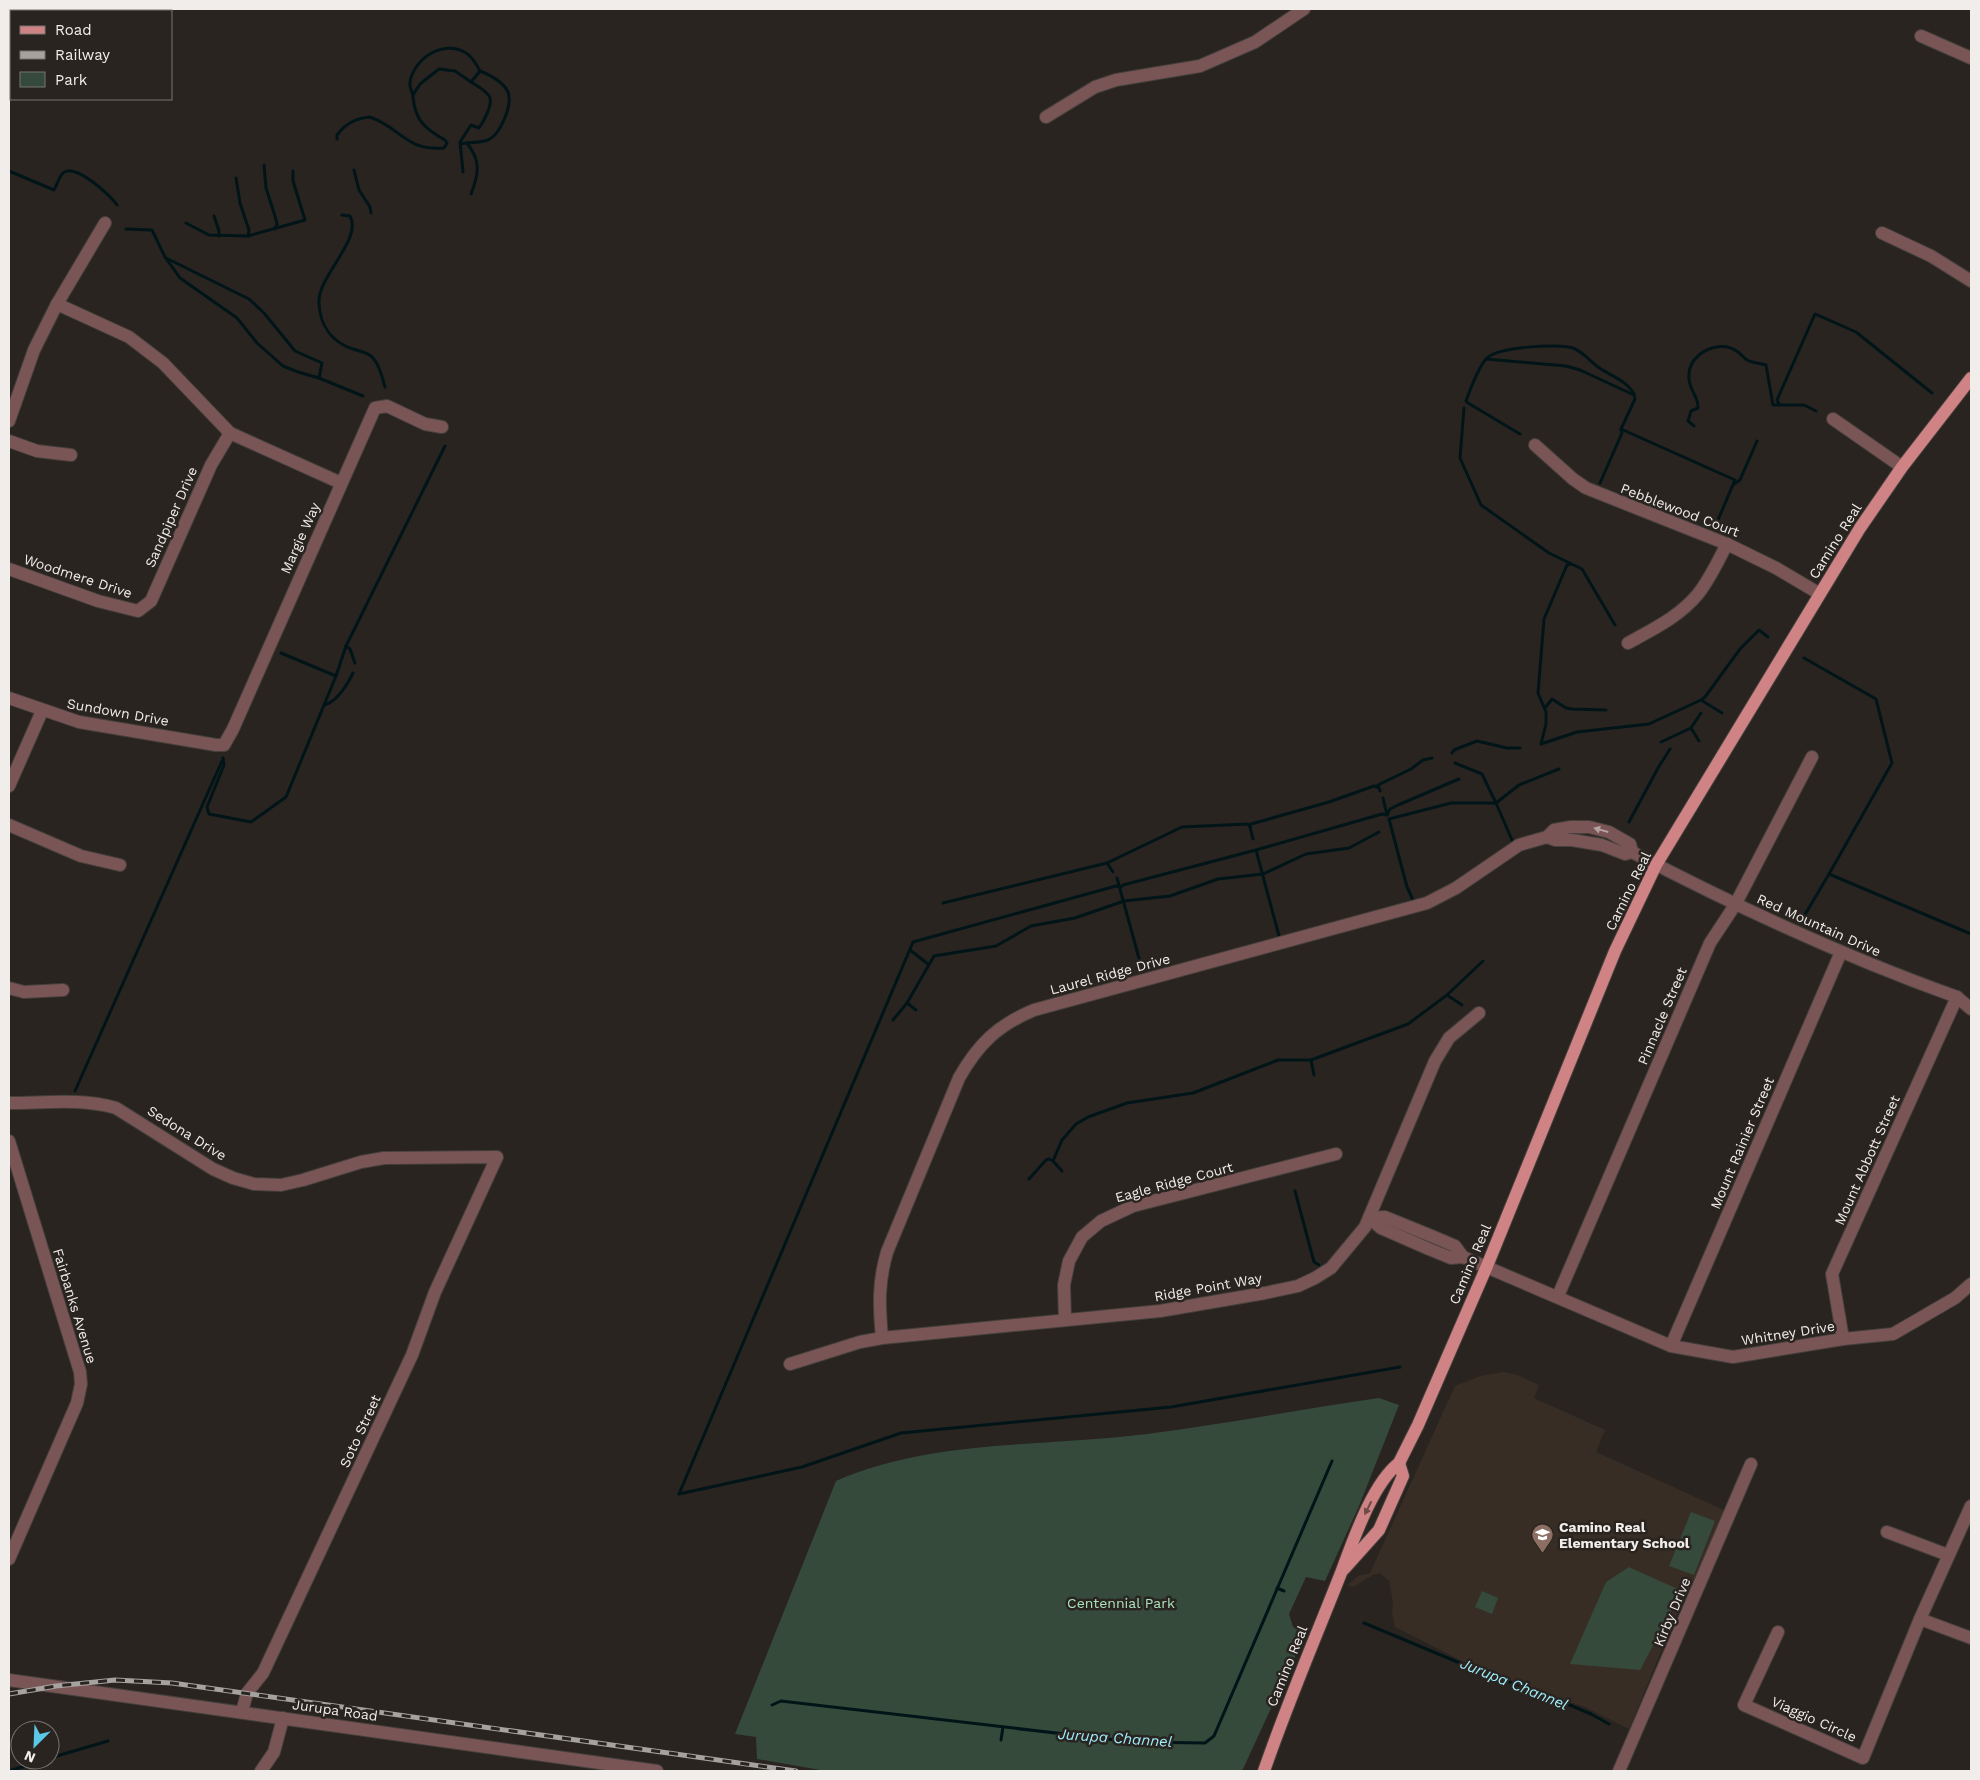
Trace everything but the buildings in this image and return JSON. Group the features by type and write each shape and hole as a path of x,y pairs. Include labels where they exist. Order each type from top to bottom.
{"main road":[{"name":"Camino Real","path":"1264,1771 1282,1717 1356,1533 1380,1486 1398,1463 1418,1425 1486,1266 1615,951 1656,864 1860,528 1902,466 1971,378"},
{"name":"Camino Real","path":"1341,1573 1364,1548 1382,1523 1403,1476 1398,1463"}],"street":[{"path":"1046,117 1095,87 1116,80 1200,66 1255,42 1304,9"},
{"path":"1921,36 1971,58"},
{"path":"9,421 34,350 57,304 105,222"},
{"path":"1882,234 1931,256 1971,281"},
{"path":"57,304 129,337 163,362 230,432 341,483"},
{"name":"Margie Way","path":"224,745 375,408 387,406 426,424 442,427"},
{"path":"1833,420 1902,466"},
{"name":"Sandpiper Drive","path":"138,611 151,601 211,465 230,432"},
{"path":"9,441 37,451 71,455"},
{"name":"Pebblewood Court","path":"1534,446 1572,479 1586,488 1727,544 1776,568 1820,594"},
{"path":"1628,643 1666,622 1684,609 1709,578 1727,544"},
{"name":"Woodmere Drive","path":"9,569 98,601 138,611"},
{"name":"Sundown Drive","path":"9,698 42,711 79,722 224,745"},
{"path":"9,786 42,711"},
{"name":"Pinnacle Street","path":"1558,1296 1710,943 1735,905 1812,757"},
{"path":"9,826 80,856 120,866"},
{"path":"1580,826 1582,841"},
{"name":"Laurel Ridge Drive","path":"882,1338 879,1291 881,1271 959,1078 970,1058 996,1031 1014,1018 1034,1010 1427,903 1456,888 1519,845 1546,837 1554,830 1580,826 1599,829 1626,841 1630,844 1632,852"},
{"name":"Laurel Ridge Drive","path":"1546,837 1555,840 1582,841 1602,845 1625,854 1632,852 1656,864"},
{"name":"Red Mountain Drive","path":"1656,864 1735,905 1841,952 1957,997 1971,1009"},
{"name":"Mount Rainier Street","path":"1671,1346 1841,952"},
{"path":"9,988 24,992 63,990"},
{"name":"Mount Abbott Street","path":"1843,1339 1832,1274 1957,997"},
{"name":"Ridge Point Way","path":"790,1364 853,1344 882,1338 1169,1310 1298,1286 1331,1268 1358,1237 1369,1218 1442,1048 1449,1038 1479,1013"},
{"name":"Sedona Drive","path":"9,1103 73,1102 103,1104 116,1108 213,1169 233,1178 254,1184 281,1185 361,1162 384,1158 497,1157"},
{"name":"Fairbanks Avenue","path":"9,1141 80,1372 81,1384 74,1411 9,1559"},
{"name":"Eagle Ridge Court","path":"1065,1320 1064,1285 1069,1261 1082,1237 1101,1220 1133,1206 1336,1154"},
{"name":"Soto Street","path":"242,1712 247,1694 263,1673 412,1355 435,1292 497,1157"},
{"name":"Whitney Drive","path":"1369,1218 1385,1217 1434,1237 1455,1246 1463,1257"},
{"name":"Whitney Drive","path":"1369,1218 1381,1228 1429,1249 1451,1258 1463,1257 1486,1266 1671,1346 1733,1357 1843,1339 1893,1334 1955,1298 1971,1284"},
{"path":"1429,1249 1434,1237"},
{"name":"Kirby Drive","path":"1619,1771 1752,1464"},
{"path":"1971,1506 1920,1619 1971,1638"},
{"path":"1887,1532 1948,1555"},
{"name":"Viaggio Circle","path":"1778,1632 1744,1705 1864,1758 1920,1619"},
{"name":"Jurupa Road","path":"9,1680 657,1771"},
{"path":"261,1771 274,1752 283,1718"}],"shaded area":[{"name":"Camino Real Elementary School","path":"1504,1372 1517,1375 1539,1385 1534,1398 1605,1430 1596,1452 1726,1511 1672,1625 1629,1729 1585,1707 1518,1685 1468,1664 1395,1627 1389,1581 1380,1573 1353,1587 1347,1585 1358,1576 1370,1573 1455,1386 1480,1376"}],"green space":[{"name":"Centennial Park","path":"1379,1398 1399,1405 1359,1506 1325,1581 1306,1577 1289,1614 1293,1627 1306,1633 1242,1771 826,1771 757,1759 756,1737 735,1734 836,1481 872,1467 949,1451 1147,1434"},
{"path":"1691,1512 1715,1521 1694,1575 1669,1566"},
{"path":"1629,1567 1682,1591 1640,1670 1570,1664 1606,1582"},
{"path":"1482,1591 1498,1598 1492,1614 1475,1607"}],"waterway":[{"path":"337,139 337,135 347,125 356,120 370,117 389,126 411,142 420,146 444,148 447,143 445,140 427,128 416,112 410,84 413,73 417,65 431,53 449,48 466,53 480,71"},
{"path":"413,95 420,84 439,69 455,71 471,82"},
{"path":"460,144 463,143 485,141 493,137 501,126 507,112 509,98 506,88 496,79 480,71 471,82 487,93 490,98 490,105 479,128 471,125 460,142 463,172"},
{"path":"467,143 472,149 477,162 476,180 471,194"},
{"path":"264,165 266,188 277,224 275,229"},
{"path":"354,170 359,190 370,207 371,213"},
{"path":"9,171 54,190 63,173 69,171 76,172 100,188 117,205"},
{"path":"186,223 209,235 248,236 305,220 293,181 293,171"},
{"path":"236,178 240,203 249,230 248,236"},
{"path":"342,215 350,216 352,225 350,236 320,293 320,311 325,326 333,337 346,346 367,354 374,359 380,370 385,387"},
{"path":"214,216 219,236"},
{"path":"126,229 152,230 165,257 180,278 237,318 257,343 283,366 363,396"},
{"path":"166,258 249,299 264,313 295,351 322,363 319,378"},
{"path":"1779,404 1777,400 1815,314 1856,332 1932,393"},
{"path":"1520,434 1466,401 1480,367 1492,355 1528,347 1555,346 1573,348 1581,352 1597,367 1624,383 1634,394"},
{"path":"1694,426 1688,421 1691,411 1698,408 1690,383 1690,369 1692,363 1699,355 1708,349 1718,347 1728,347 1749,361 1766,365 1773,405 1804,405 1816,411"},
{"path":"1486,359 1566,366 1580,370 1634,395 1635,399 1621,429 1735,480 1715,527"},
{"path":"1464,408 1460,458 1481,505 1549,553 1582,569 1615,625"},
{"path":"1600,483 1622,433 1621,429"},
{"path":"1734,484 1740,480 1757,441"},
{"path":"336,676 346,646 445,446"},
{"path":"1571,564 1567,565 1544,619 1538,693 1546,712 1546,724 1541,744 1577,732 1649,724 1701,700 1740,649 1759,630 1768,637"},
{"path":"346,646 350,649 355,663"},
{"path":"223,758 224,765 207,807 209,814 251,822 286,797 336,676 281,653"},
{"path":"1804,658 1876,699 1892,763 1829,874"},
{"path":"324,705 337,697 345,688 353,673"},
{"path":"1545,708 1552,699 1566,708 1606,710"},
{"path":"1701,700 1722,713"},
{"path":"1691,728 1701,713"},
{"path":"1661,742 1691,728 1699,741"},
{"path":"1452,753 1454,750 1477,741 1507,748 1520,748"},
{"path":"1629,822 1670,749"},
{"path":"1380,791 1378,785 1411,769 1423,760 1432,758"},
{"path":"75,1091 222,761"},
{"path":"1413,900 1407,887 1389,819 1451,803 1496,803 1482,774 1455,763"},
{"path":"1512,840 1496,803 1519,785 1559,769"},
{"path":"1387,815 1390,809 1459,779"},
{"path":"1253,839 1251,824 1329,802 1374,786 1377,787"},
{"path":"1383,798 1387,815 1382,814 1121,887 1116,886 913,942 679,1494 802,1467 901,1433 1171,1407 1400,1367"},
{"path":"943,903 1107,863 1182,827 1248,824 1250,827"},
{"path":"893,1020 907,1003 934,956 996,946 1031,926 1075,918 1124,901 1170,896 1218,879 1263,874 1306,854 1349,848 1379,832"},
{"path":"1256,850 1279,936"},
{"path":"1107,863 1113,872"},
{"path":"1800,923 1829,874 1971,934"},
{"path":"1117,878 1143,973"},
{"path":"910,950 928,964"},
{"path":"1462,1005 1447,995 1483,961"},
{"path":"1029,1179 1046,1160 1053,1161 1062,1140 1076,1124 1088,1117 1127,1103 1193,1093 1278,1060 1311,1060 1408,1024 1447,995"},
{"path":"907,1003 916,1010"},
{"path":"1311,1060 1314,1075"},
{"path":"1053,1161 1062,1171"},
{"path":"1295,1191 1314,1262 1319,1265"},
{"name":"Jurupa Channel","path":"772,1705 781,1701 1133,1742 1205,1743 1214,1736 1332,1461"},
{"name":"Jurupa Channel","path":"1277,1588 1284,1591"},
{"name":"Jurupa Channel","path":"1364,1623 1496,1678 1530,1688 1591,1714 1609,1724"},
{"name":"Jurupa Channel","path":"1001,1740 1003,1727"},
{"path":"60,1755 108,1741"}],"railway":[{"path":"9,1694 56,1686 115,1680 172,1683 796,1771"}],"place":[{"name":"Camino Real Elementary School","path":"1543,1554"}]}
